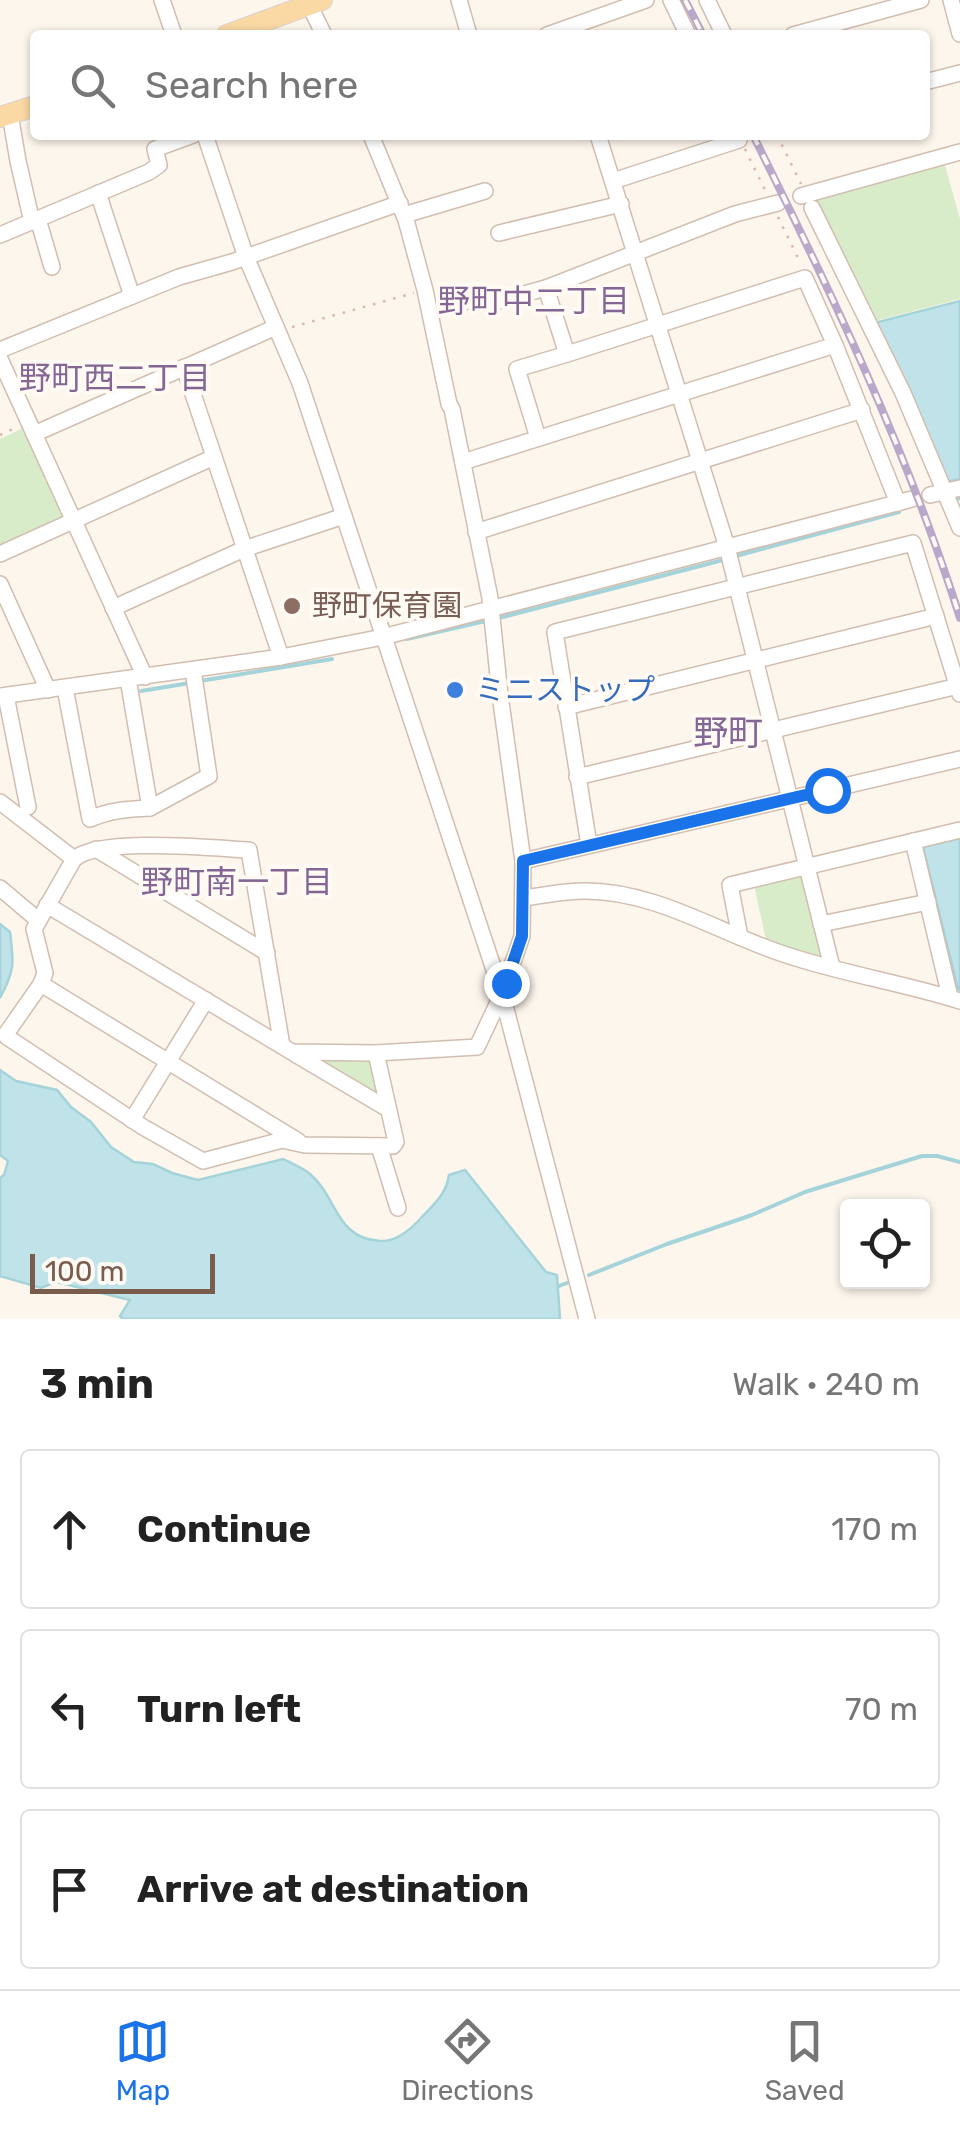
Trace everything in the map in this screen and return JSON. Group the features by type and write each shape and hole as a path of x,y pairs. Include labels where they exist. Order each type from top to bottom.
{"main road":[{"path":"240,30 313,1"},
{"path":"5,116 30,108"}],"street":[{"path":"162,0 172,30"},
{"path":"459,0 468,30"},
{"path":"571,30 646,0"},
{"path":"670,0 685,30"},
{"path":"706,0 721,30"},
{"path":"811,30 920,0"},
{"path":"951,0 960,34"},
{"path":"313,1 322,30"},
{"path":"930,81 960,73"},
{"path":"5,116 52,266"},
{"path":"0,236 149,172 159,165 155,149 179,140"},
{"path":"207,140 246,257 300,383 502,994 587,1319"},
{"path":"287,1049 376,1052 476,1047 502,994 522,936 523,861 492,616 425,290 402,209 373,140"},
{"path":"600,140 729,554 832,967"},
{"path":"613,181 731,140"},
{"path":"960,152 805,196 896,378 960,528"},
{"path":"0,350 179,277 402,209 485,190"},
{"path":"98,193 132,296"},
{"path":"500,233 621,204"},
{"path":"498,301 546,288 735,214 775,204"},
{"path":"28,807 3,696 137,678 194,678 281,656 492,616 729,554 905,501 806,278 516,369 538,438"},
{"path":"546,288 566,354"},
{"path":"32,428 277,329"},
{"path":"463,462 835,345"},
{"path":"0,359 114,608 137,678 150,808"},
{"path":"184,366 281,656"},
{"path":"476,532 862,410"},
{"path":"0,554 214,458"},
{"path":"114,608 244,549 344,516"},
{"path":"577,777 959,689 912,543 555,632 577,777 589,846"},
{"path":"0,584 48,690"},
{"path":"566,707 936,616"},
{"path":"66,688 90,819 105,812 150,808 209,776 194,678"},
{"path":"523,861 960,759"},
{"path":"0,802 74,859"},
{"path":"740,937 730,885 960,830"},
{"path":"913,842 955,999"},
{"path":"287,1049 248,850 114,846 81,853 74,859 34,928 45,973 41,984 6,1034 132,1120 203,1161 282,1140 305,1145 393,1146 396,1142 376,1052"},
{"path":"96,849 267,953"},
{"path":"0,888 38,920"},
{"path":"524,898 586,891 611,894 692,916 796,958 955,999"},
{"path":"822,924 928,902"},
{"path":"47,905 388,1109"},
{"path":"41,984 305,1145"},
{"path":"132,1120 206,1000"},
{"path":"379,1146 398,1208"}],"path":[{"path":"739,140 775,204 806,278"},
{"path":"779,140 805,196"},
{"path":"277,329 425,290"},
{"path":"430,318 498,301"},
{"path":"0,435 32,428"}],"green space":[{"path":"944,162 960,219 960,299 875,321 814,200"},
{"path":"25,427 66,514 63,521 0,549 0,439"},
{"path":"798,873 803,876 822,952 818,960 766,940 754,885"},
{"path":"367,1056 373,1061 382,1097 308,1057"}],"water":[{"path":"960,301 960,479 946,482 874,323"},
{"path":"960,838 960,990 923,847"},
{"path":"0,924 10,932 13,959 0,998"},
{"path":"0,1070 16,1081 57,1090 111,1147 134,1162 153,1164 198,1180 283,1159 310,1174 345,1225 365,1238 386,1241 402,1234 439,1199 449,1175 465,1170 546,1272 557,1275 560,1319 123,1319 120,1316 130,1300 56,1282 41,1288 0,1276 0,1178 8,1161 0,1155"}],"waterway":[{"path":"736,556 899,512"},
{"path":"499,618 727,559"},
{"path":"407,639 490,620"},
{"path":"200,681 332,659"},
{"path":"141,691 190,683"},
{"path":"589,1275 805,1192 922,1156 960,1162"},
{"path":"559,1286 567,1283"}],"railway":[{"path":"685,0 700,30"},
{"path":"755,140 892,433 960,618"}],"place":[{"name":"野町保育園","path":"292,606"},
{"name":"ミニストップ","path":"455,690"}],"district":[{"name":"野町中二丁目","path":"534,301"},
{"name":"野町西二丁目","path":"115,378"},
{"name":"野町","path":"728,733"},
{"name":"野町南一丁目","path":"237,882"}],"route":[{"path":"506,983 522,936 523,861 827,790"}]}
